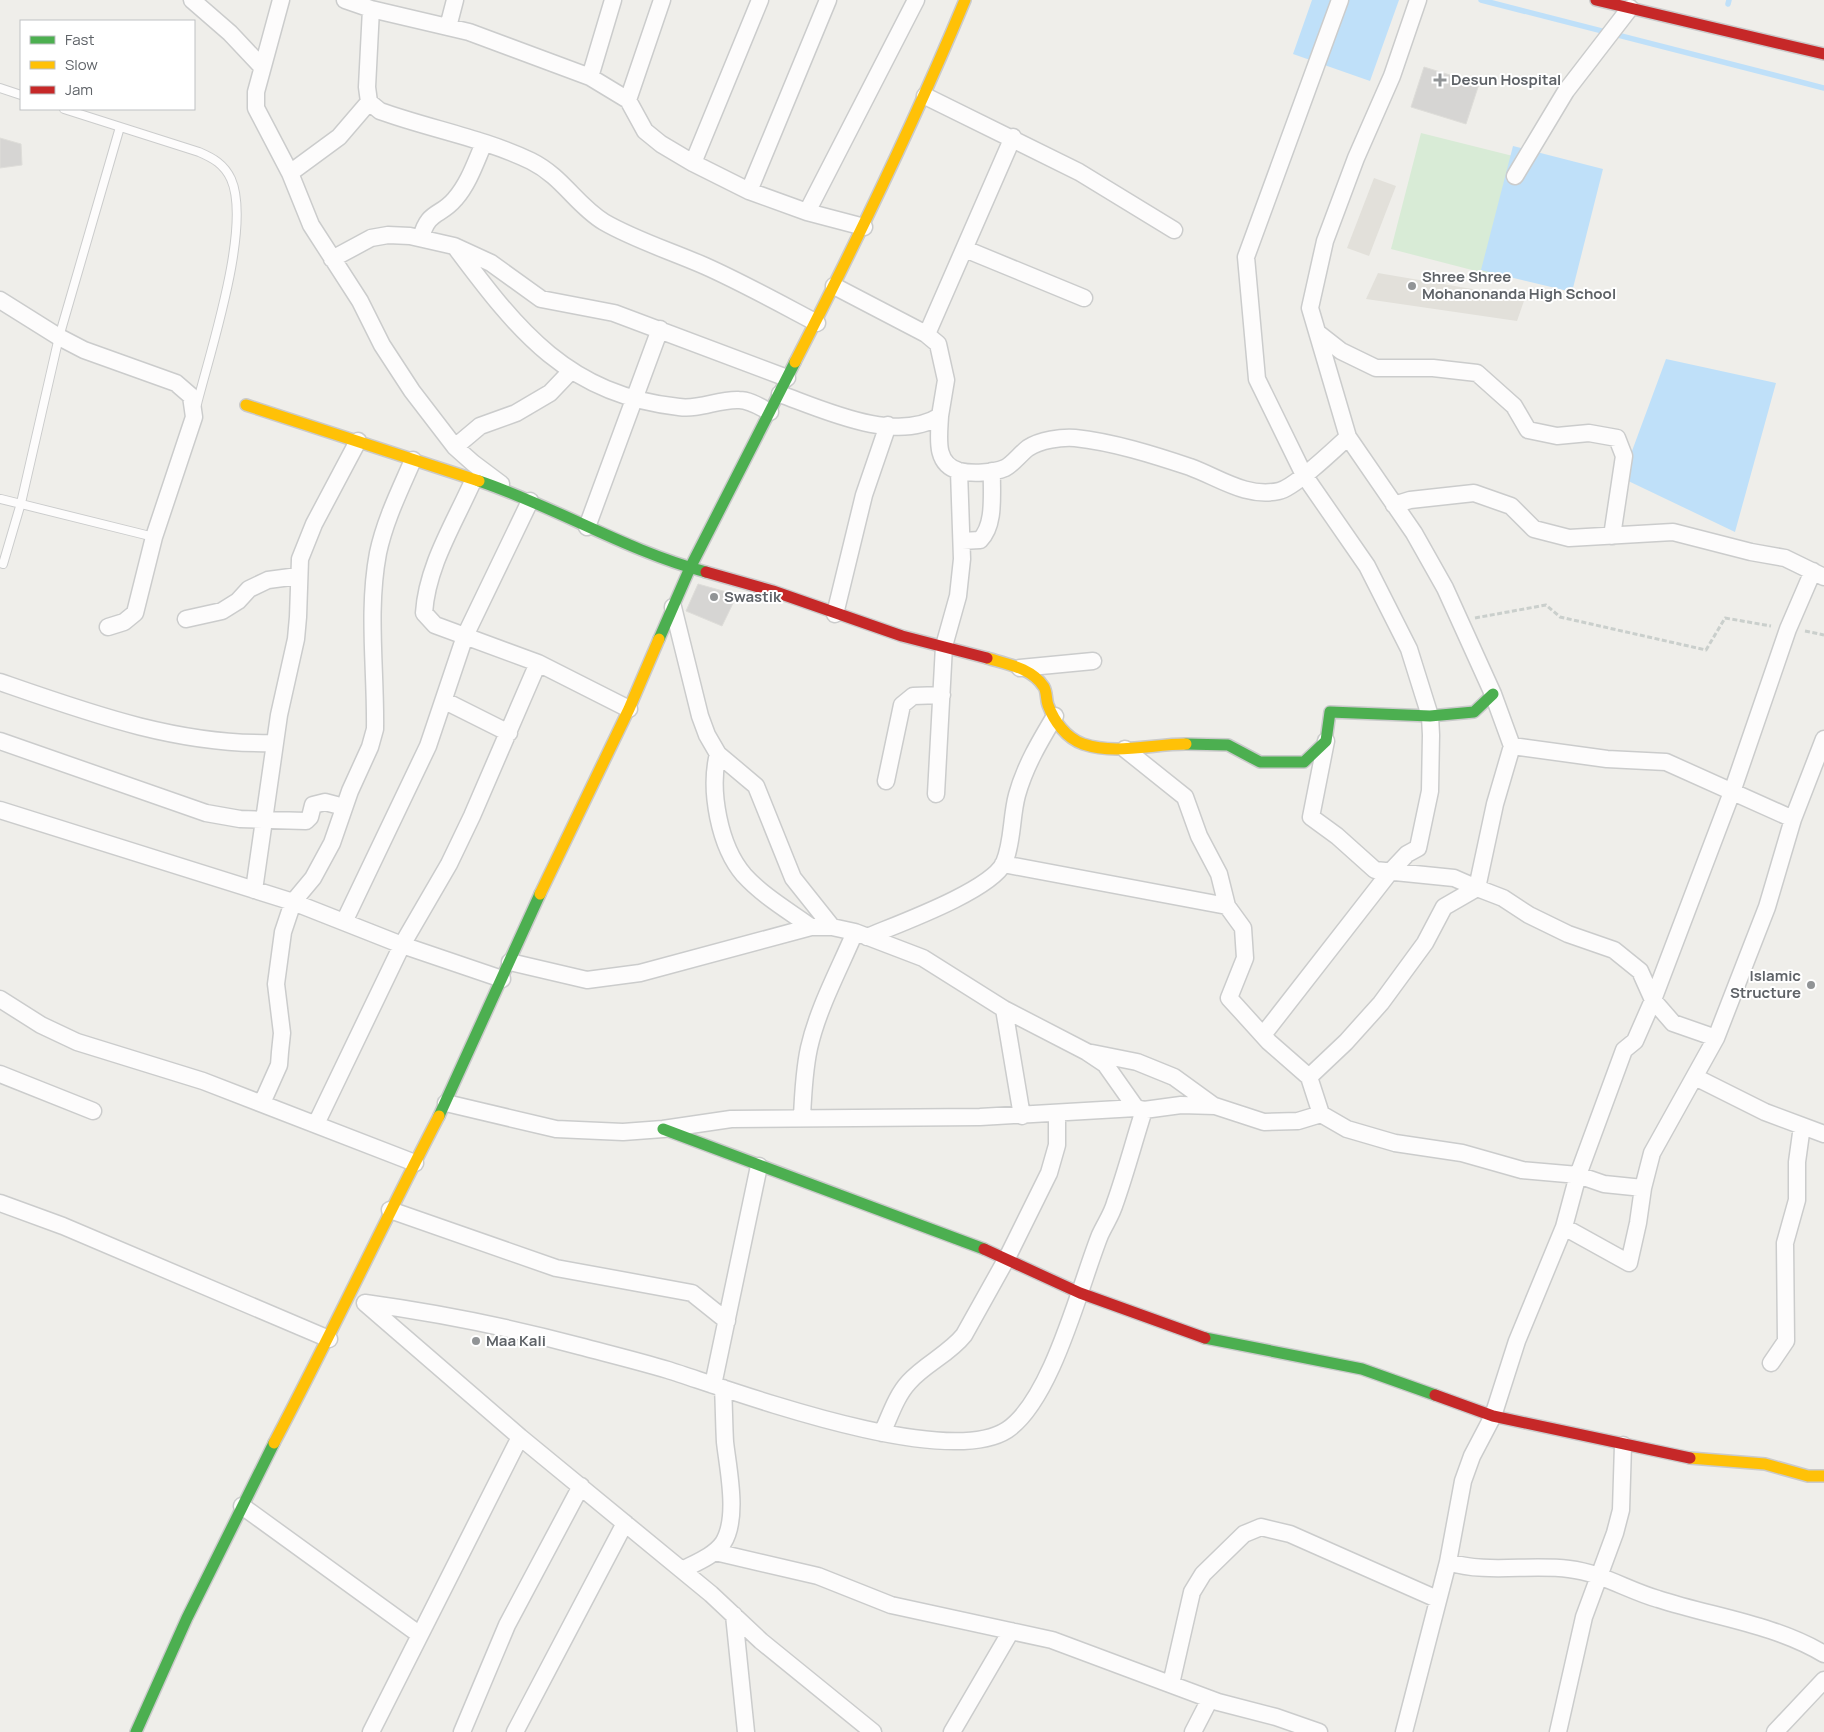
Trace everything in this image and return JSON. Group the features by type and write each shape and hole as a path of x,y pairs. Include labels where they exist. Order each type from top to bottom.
{"street":[{"path":"192,0 213,17 262,67"},
{"path":"213,17 214,0"},
{"path":"281,0 256,92 256,108 290,173 304,209 332,259 360,301 382,345 412,391 455,447 472,463 524,498"},
{"path":"345,0 371,9 448,26 590,77 628,100 645,131 661,144 693,162 749,191 807,212 864,227"},
{"path":"448,26 455,0"},
{"path":"590,77 613,0"},
{"path":"628,100 662,0"},
{"path":"693,162 760,0"},
{"path":"749,191 828,0"},
{"path":"807,212 916,0"},
{"path":"136,1732 187,1618 242,1506 329,1339 390,1210 446,1103 546,880 629,709 690,568 864,227 925,96 965,0"},
{"path":"1263,1036 1390,872 1407,854 1418,848 1430,791 1430,716 1409,649 1367,566 1304,475 1257,379 1246,257 1340,0"},
{"path":"1309,1077 1346,1042 1381,1003 1425,943 1444,907 1478,888 1495,804 1512,746 1493,694 1436,572 1348,437 1310,308 1325,240 1356,158 1392,76 1418,0"},
{"path":"1596,0 1824,54"},
{"path":"1515,176 1566,91 1630,8"},
{"path":"371,9 367,87 369,102 380,111 400,119 484,143 533,162 554,176 572,192 583,206 603,222 724,275 816,322"},
{"path":"925,96 1013,137 1079,172 1174,230"},
{"path":"290,173 339,137 369,102"},
{"path":"927,334 1013,137"},
{"path":"421,238 429,219 435,213 448,207 456,197 484,143"},
{"path":"332,259 372,238 388,235 421,238 454,246 491,263 541,299 614,313 787,378"},
{"path":"454,246 519,328 570,372 610,392 635,400 691,409 740,400 770,412"},
{"path":"965,249 1084,298"},
{"path":"834,286 927,334 938,344 946,380 940,416 939,451 944,463 959,471 992,471 1006,468 1028,448 1047,440 1073,438 1100,442 1179,464 1216,477 1231,486 1254,493 1281,491 1304,475 1348,437"},
{"path":"0,300 59,337 84,350 176,383 191,396 194,417 154,537 135,613 124,622 108,627"},
{"path":"587,527 660,329"},
{"path":"1318,333 1341,351 1376,368 1433,368 1477,373 1514,406 1528,430 1557,436 1589,433 1617,438 1624,456 1612,536"},
{"path":"455,447 480,426 516,413 550,394 570,372"},
{"path":"780,394 849,418 888,425 904,427 928,424 940,416"},
{"path":"246,405 524,498 587,527 690,568 773,592 902,636 1020,668 1035,677 1045,688 1048,705 1065,734 1083,744 1125,749 1164,744 1228,745 1260,762 1304,762 1326,741"},
{"path":"835,614 864,495 888,425"},
{"path":"254,890 283,693 296,639 300,559 304,544 358,441"},
{"path":"262,1103 279,1065 282,1033 276,984 283,932 293,902 313,878 324,860 344,807 370,748 375,729 373,614 379,552 387,520 414,460"},
{"path":"936,794 944,646 958,596 962,540 959,471"},
{"path":"962,540 980,540 985,534 990,520 992,471"},
{"path":"473,481 432,571 426,591 424,613 435,625 538,663 629,709"},
{"path":"1394,505 1410,500 1474,493 1511,506 1534,529 1569,538 1673,532 1751,552 1785,558 1818,574 1788,629 1732,792 1653,1000 1635,1041 1624,1050 1578,1175 1564,1227 1517,1341 1493,1416 1472,1456 1464,1481 1448,1562 1404,1732"},
{"path":"344,922 428,746 445,701 465,636 524,498"},
{"path":"186,619 222,610 238,601 249,589 268,580 298,576"},
{"path":"673,608 700,716 707,736 718,754 756,786 793,878 832,927"},
{"path":"1020,668 1093,662"},
{"path":"316,1124 402,945 449,864 492,774 538,663"},
{"path":"0,682 172,735 227,743 275,743"},
{"path":"1493,694 1474,712 1430,716 1330,712 1311,818 1337,836 1375,870 1454,878 1503,898 1568,934 1614,950 1640,971 1653,1000 1673,1023 1716,1038"},
{"path":"886,781 902,705 913,696 942,695"},
{"path":"445,701 509,733"},
{"path":"802,1117 804,1071 809,1046 821,1012 861,935 914,918 991,879 1003,864 1009,845 1017,796 1024,775 1031,758 1055,716"},
{"path":"0,741 178,806 222,818 306,822 310,817 313,805 318,803 344,807"},
{"path":"1512,746 1607,759 1666,762 1794,819"},
{"path":"1564,1227 1629,1263 1638,1223 1643,1188 1652,1153 1716,1038 1767,907 1794,819 1823,746"},
{"path":"1125,749 1185,797 1199,836 1219,874 1227,906 1243,928 1245,958 1229,998 1263,1036 1309,1077 1321,1114 1347,1129 1395,1143 1462,1153 1522,1170 1578,1175 1604,1184 1643,1188"},
{"path":"718,754 714,769 715,806 733,856 743,873 756,887 811,927"},
{"path":"0,810 293,902 402,945 502,979"},
{"path":"1003,864 1227,906"},
{"path":"510,962 587,980 608,978 640,972 811,927 832,927 861,935 923,958 1004,1009 1087,1052 1105,1064 1140,1109"},
{"path":"0,999 41,1025 77,1042 187,1076 262,1103 415,1163"},
{"path":"1004,1009 1022,1116"},
{"path":"1087,1052 1137,1062 1174,1077 1215,1106"},
{"path":"0,1074 93,1111"},
{"path":"1695,1077 1765,1112 1824,1134"},
{"path":"446,1103 556,1128 623,1132 663,1130 731,1119 1022,1116 1181,1105 1215,1106 1264,1122 1298,1122 1321,1114"},
{"path":"365,1303 448,1315 505,1328 666,1370 801,1412 882,1433 960,1441 986,1439 1008,1429 1041,1390 1080,1293 1101,1234 1115,1205 1140,1109"},
{"path":"882,1433 902,1390 910,1381 956,1346 964,1335 1007,1258 1054,1160 1059,1132 1058,1114"},
{"path":"1772,1363 1786,1341 1785,1243 1797,1200 1797,1162 1802,1126"},
{"path":"663,1130 945,1233 1007,1258 1080,1293 1160,1324 1217,1342 1362,1369 1493,1416 1623,1445 1684,1458 1765,1464 1808,1476 1824,1476"},
{"path":"682,1570 715,1552 724,1542 728,1528 732,1498 718,1386 727,1321 759,1166"},
{"path":"0,1203 64,1226 329,1339"},
{"path":"390,1210 556,1268 692,1293 727,1321"},
{"path":"352,1292 520,1437 682,1570 761,1641 873,1732"},
{"path":"370,1732 520,1437"},
{"path":"1558,1732 1580,1633 1599,1574 1615,1533 1621,1510 1623,1445"},
{"path":"462,1732 507,1625 581,1486"},
{"path":"242,1506 420,1634"},
{"path":"515,1732 625,1523"},
{"path":"1170,1684 1192,1592 1203,1574 1244,1534 1251,1530 1261,1527 1290,1534 1437,1599"},
{"path":"715,1552 818,1576 891,1605 1011,1631 1082,1650 1210,1699 1276,1716 1319,1732"},
{"path":"1448,1562 1478,1568 1540,1567 1599,1574 1624,1587 1659,1600 1778,1633 1804,1643 1824,1654"},
{"path":"734,1615 746,1732"},
{"path":"952,1732 1011,1631"},
{"path":"1775,1732 1824,1680"},
{"path":"1193,1732 1210,1699"}],"lane":[{"path":"0,88 20,95"},
{"path":"67,110 213,158 223,166 231,178 236,196 238,216 232,262 194,417"},
{"path":"3,564 21,503 59,337 120,127"},
{"path":"1,499 154,537"}],"path":[{"path":"1460,620 1546,605 1560,617 1706,650 1725,618 1824,635"}],"shaded area":[{"path":"1374,178 1396,186 1369,256 1347,248"},
{"name":"Shree Shree Mohanonanda High School","path":"1378,273 1525,298 1517,321 1366,299"}],"green space":[{"path":"1421,133 1529,160 1499,277 1391,249"}],"water":[{"path":"1312,0 1399,0 1370,81 1293,54"},
{"path":"1513,146 1603,169 1572,292 1481,270"},
{"path":"1666,359 1776,383 1735,532 1622,478"}],"building":[{"path":"1424,67 1479,84 1466,124 1411,107"},
{"path":"0,138 21,144 22,165 0,168"},
{"name":"Swastik","path":"698,584 737,595 722,626 686,611"}],"waterway":[{"path":"1481,0 1824,88"},
{"path":"1728,4 1729,0"}],"traffic: fast":[{"path":"659,639 690,568 795,362"},
{"path":"479,481 536,503 648,553 706,572"},
{"path":"1186,744 1228,745 1260,762 1304,762 1326,741 1330,712 1430,716 1474,712 1493,694"},
{"path":"439,1116 540,894"},
{"path":"663,1129 984,1249"},
{"path":"1205,1338 1362,1369 1435,1395"},
{"path":"136,1732 187,1618 274,1443"}],"traffic: slow":[{"path":"795,362 884,182 926,92 965,0"},
{"path":"246,405 479,481"},
{"path":"540,894 629,709 659,639"},
{"path":"987,658 1011,665 1033,675 1044,687 1048,705 1057,723 1071,738 1083,744 1108,749 1186,744"},
{"path":"274,1443 439,1116"},
{"path":"1690,1458 1765,1464 1808,1476 1824,1476"}],"traffic: jam":[{"path":"1596,0 1824,54"},
{"path":"706,572 773,591 902,636 987,658"},
{"path":"984,1249 1080,1293 1205,1338"},
{"path":"1435,1395 1493,1416 1690,1458"}],"place":[{"name":"Desun Hospital","path":"1440,80"},
{"name":"Shree Shree Mohanonanda High School","path":"1412,286"},
{"name":"Swastik","path":"714,597"},
{"name":"Islamic Structure","path":"1811,985"},
{"name":"Maa Kali","path":"476,1341"}]}
